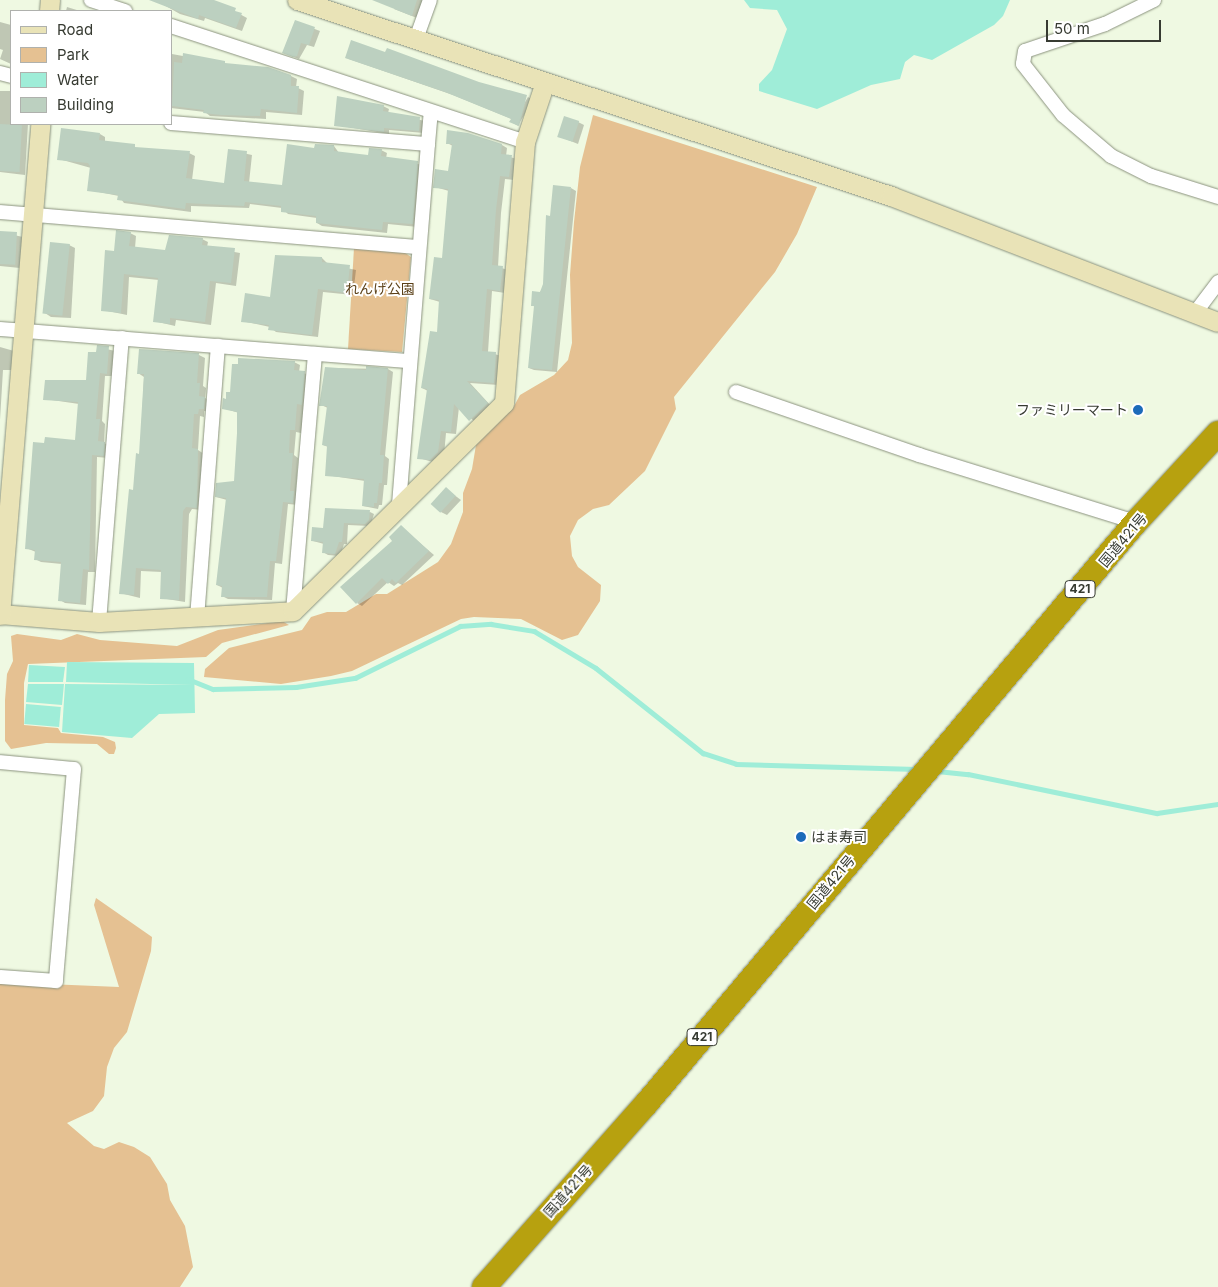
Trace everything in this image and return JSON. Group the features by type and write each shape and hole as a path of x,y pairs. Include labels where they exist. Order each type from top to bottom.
{"highway":[{"name":"国道421号","path":"484,1287 646,1104 1136,522 1218,433"}],"street":[{"path":"91,0 123,10"},
{"path":"298,0 891,196 1218,322"},
{"path":"416,39 430,0"},
{"path":"1154,0 1105,24 1025,51 1023,64 1063,115 1111,156 1151,176 1218,197"},
{"path":"172,26 524,142"},
{"path":"40,125 24,331 3,544 0,614 99,622 197,618 293,611 504,403 524,142 545,82"},
{"path":"399,506 431,112"},
{"path":"172,123 428,144"},
{"path":"0,212 419,247"},
{"path":"1194,313 1218,282"},
{"path":"0,329 410,361"},
{"path":"99,622 122,338"},
{"path":"197,618 218,346"},
{"path":"293,611 315,354"},
{"path":"736,392 919,455 1136,522"},
{"path":"0,762 74,768 56,981 0,977"}],"green space":[{"path":"593,115 817,187 797,234 775,272 674,397 676,409 645,471 609,505 593,509 578,520 570,536 572,556 578,567 601,585 600,601 578,635 562,640 521,619 474,617 461,619 352,671 331,676 281,684 204,677 205,669 229,648 302,630 311,617 327,612 346,612 376,594 387,594 438,562 451,544 463,512 463,493 472,469 476,445 513,408 520,395 554,375 568,360 572,343 570,275 574,222 580,167"},
{"name":"れんげ公園","path":"354,248 404,252 411,257 402,352 348,349"},
{"path":"282,621 289,625 222,643 206,657 28,664 24,683 24,725 58,728 61,733 103,737 115,742 116,748 114,754 109,754 97,744 46,743 11,749 5,741 7,674 13,661 11,636 17,634 61,640 77,634 100,640 177,646 218,630"},
{"path":"96,898 152,937 151,951 127,1032 114,1048 107,1067 104,1096 93,1111 67,1123 94,1146 104,1149 119,1142 134,1147 150,1157 167,1184 170,1200 185,1226 193,1267 180,1287 0,1287 0,982 119,987 94,905"}],"water":[{"path":"744,0 1010,0 1003,16 994,25 932,60 914,55 905,62 900,79 871,85 817,109 759,91 759,84 772,70 787,29 777,10 750,8"},
{"path":"67,662 194,663 195,713 159,714 132,738 62,732 65,684 193,685 66,682"},
{"path":"29,665 65,667 63,682 28,682"},
{"path":"28,684 64,684 62,705 26,702"},
{"path":"26,704 61,707 59,727 24,724"}],"building":[{"path":"149,0 214,0 236,8 235,11 242,13 236,28 199,15 198,19"},
{"path":"372,0 417,0 412,16"},
{"path":"295,20 315,27 309,45 301,43 297,56 293,57 282,53"},
{"path":"351,40 385,52 387,48 479,82 527,95 519,126 509,122 511,119 445,92 345,58"},
{"path":"183,53 225,61 225,63 268,67 291,75 291,86 299,86 297,113 261,109 260,116 221,115 203,113 204,110 172,106 174,62 182,63"},
{"path":"337,96 384,105 383,111 420,117 419,131 384,128 384,132 334,126"},
{"path":"564,116 579,121 572,142 557,137"},
{"path":"0,124 22,125 20,172 0,171"},
{"path":"61,128 100,133 99,140 135,144 135,147 190,151 186,178 224,183 228,149 247,151 244,181 282,185 287,144 314,148 315,144 334,145 334,151 368,155 369,148 382,149 381,156 418,161 413,224 383,222 382,230 316,223 316,216 281,212 281,206 245,202 244,206 186,203 185,209 117,200 118,195 87,191 90,166 88,163 57,160"},
{"path":"447,130 468,133 502,144 501,154 512,155 509,177 500,176 496,210 492,265 503,266 500,291 487,289 482,351 496,352 494,383 467,381 488,403 469,421 454,404 451,432 441,431 438,452 430,460 417,459 427,389 421,388 430,331 437,332 439,300 429,299 434,257 442,258 448,189 433,188 435,169 448,171 452,144 446,144"},
{"path":"553,185 571,187 552,370 528,368 534,306 531,306 532,291 540,292 543,284 546,215 550,216"},
{"path":"116,230 131,232 129,246 165,250 169,235 203,238 202,245 235,248 231,283 210,281 205,322 170,318 170,324 153,322 158,278 124,274 121,313 101,311 105,250 114,251"},
{"path":"0,231 17,232 15,265 0,264"},
{"path":"50,242 70,244 62,316 42,314"},
{"path":"275,255 322,257 322,262 350,265 347,293 318,289 312,335 268,330 269,325 241,322 245,293 270,297"},
{"path":"97,345 109,346 107,374 100,373 96,419 100,419 98,441 105,442 104,456 92,455 89,570 83,569 80,603 58,601 61,562 34,560 35,550 25,549 33,442 44,443 45,437 75,440 78,402 43,400 45,380 86,380 88,352 96,352"},
{"path":"139,349 199,353 197,383 200,383 199,396 205,397 204,409 199,409 198,414 194,414 192,448 198,449 197,508 186,507 183,511 179,600 160,599 161,570 136,568 134,595 119,594 129,489 133,490 136,453 139,454 144,374 137,374"},
{"path":"238,358 295,361 294,370 305,371 302,405 297,404 295,430 290,430 289,453 293,453 290,491 294,491 293,503 283,502 276,561 270,561 267,597 221,597 222,586 216,585 226,498 215,497 216,483 234,481 237,433 237,412 222,409 223,398 226,399 226,392 230,392 232,364 238,364"},
{"path":"366,366 388,368 380,455 384,455 382,483 379,483 377,503 374,503 374,507 362,506 364,479 325,476 327,446 322,445 327,406 319,406 325,367 366,370"},
{"path":"446,487 456,496 440,513 431,504"},
{"path":"325,508 370,510 369,520 365,524 344,523 342,542 339,542 335,554 322,553 323,542 311,541 312,527 323,528"},
{"path":"401,525 429,551 396,583 392,579 388,584 382,578 356,604 340,587 392,541 389,537"}],"waterway":[{"path":"188,679 213,689 296,687 355,678 460,626 491,624 534,631 596,668 703,753 736,764 917,769"},
{"path":"937,771 968,774 1157,813 1218,804"}],"place":[{"name":"ファミリーマート","path":"1138,410"},
{"name":"はま寿司","path":"801,837"}]}
